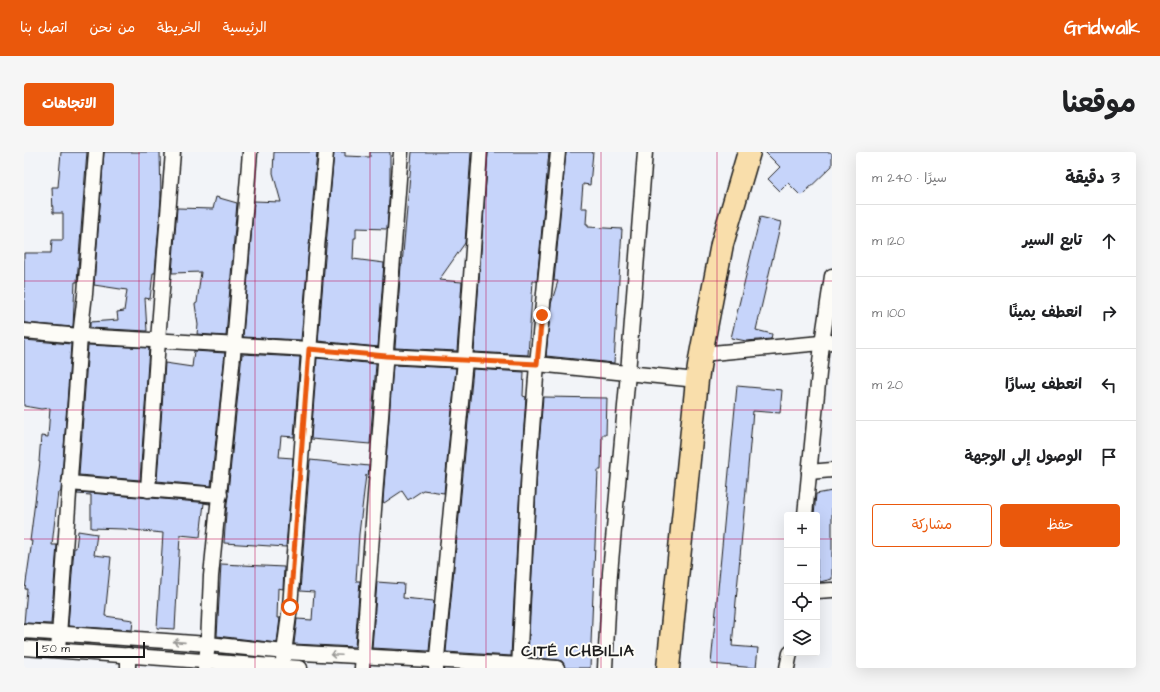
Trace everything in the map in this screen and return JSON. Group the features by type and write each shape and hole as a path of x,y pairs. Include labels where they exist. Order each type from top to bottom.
{"main road":[{"path":"668,668 697,380 701,354 722,244 749,152"}],"street":[{"path":"58,650 80,336 85,294 96,152"},
{"path":"148,490 173,152"},
{"path":"206,664 211,576 234,345 250,152"},
{"path":"282,667 290,607 316,259 326,152"},
{"path":"362,662 401,152"},
{"path":"437,664 465,360 480,152"},
{"path":"519,666 529,468 537,364 558,152"},
{"path":"605,668 610,573 628,373 644,152"},
{"path":"805,512 809,472 827,342 832,276"},
{"path":"24,331 80,336 309,349 386,356 537,364 697,380"},
{"path":"701,354 827,342"},
{"path":"809,472 832,470"},
{"path":"69,483 220,495"},
{"path":"820,592 832,590"},
{"path":"24,631 208,644 362,662 557,668"},
{"path":"24,650 58,650 128,662 300,668"},
{"path":"787,668 789,656"}],"building":[{"path":"61,152 87,152 77,282 75,282 73,327 24,323 24,253 51,253 52,240 63,240 63,213 53,213 52,187 58,187"},
{"path":"104,152 160,152 161,199 155,273 153,273 150,299 145,298 147,331 90,328 90,322 118,320 117,312 124,311 127,290 94,285"},
{"path":"274,152 317,152 301,340 243,337 254,201 281,202 273,173"},
{"path":"334,152 345,152 345,156 370,157 370,152 390,152 390,188 387,229 356,228 356,238 354,238 353,259 384,263 378,347 318,341"},
{"path":"412,152 471,152 465,243 439,280 462,282 457,351 395,348"},
{"path":"488,152 549,152 537,281 533,281 528,355 474,352"},
{"path":"566,152 593,152 590,185 583,184 581,208 587,208 586,224 588,224 588,227 622,229 614,363 546,356 551,304 558,281 554,281"},
{"path":"765,152 832,152 832,166 801,196 788,183 780,191 768,179 780,167"},
{"path":"216,197 237,203 226,336 197,334 198,325 195,304 197,303 201,272 172,273 177,208 213,209"},
{"path":"760,217 781,222 756,330 772,334 771,339 746,341 731,338"},
{"path":"24,340 71,344 61,492 58,492 52,545 57,545 51,624 24,623 27,589 25,589 32,541 30,541 40,462 41,436 48,437 50,408 41,409 24,406"},
{"path":"88,345 149,348 140,480 79,475"},
{"path":"194,351 225,353 211,486 157,481 165,363 192,367"},
{"path":"242,354 300,357 294,437 281,436 279,457 293,458 286,547 224,543"},
{"path":"317,358 376,364 370,444 311,439"},
{"path":"393,365 456,368 444,493 423,490 408,500 402,491 384,503 383,501"},
{"path":"473,369 524,372 523,396 526,397 511,656 446,652"},
{"path":"737,386 782,390 780,413 753,411 732,646 758,648 756,668 711,664"},
{"path":"543,397 607,398 606,435 602,435 601,470 598,470 590,668 565,668 562,661 528,657 537,469"},
{"path":"310,460 369,466 368,478 366,475 359,534 356,581 360,581 355,647 294,644 297,619 312,620 314,592 300,591"},
{"path":"832,491 832,579 820,582 820,512 814,512 816,494"},
{"path":"78,492 210,503 204,503 200,537 180,535 175,629 157,628 163,533 123,529 91,528 91,495 77,494"},
{"path":"78,531 97,534 94,555 111,557 105,616 133,620 132,630 68,626 74,548 76,548"},
{"path":"221,564 284,567 283,589 278,588 277,618 280,618 277,643 217,636"},
{"path":"377,582 404,584 403,598 434,601 429,651 372,648"}],"district":[{"name":"CITÉ ICHBILIA","path":"578,650"}],"route":[{"path":"290,607 309,349 386,356 537,364 542,315"}]}
